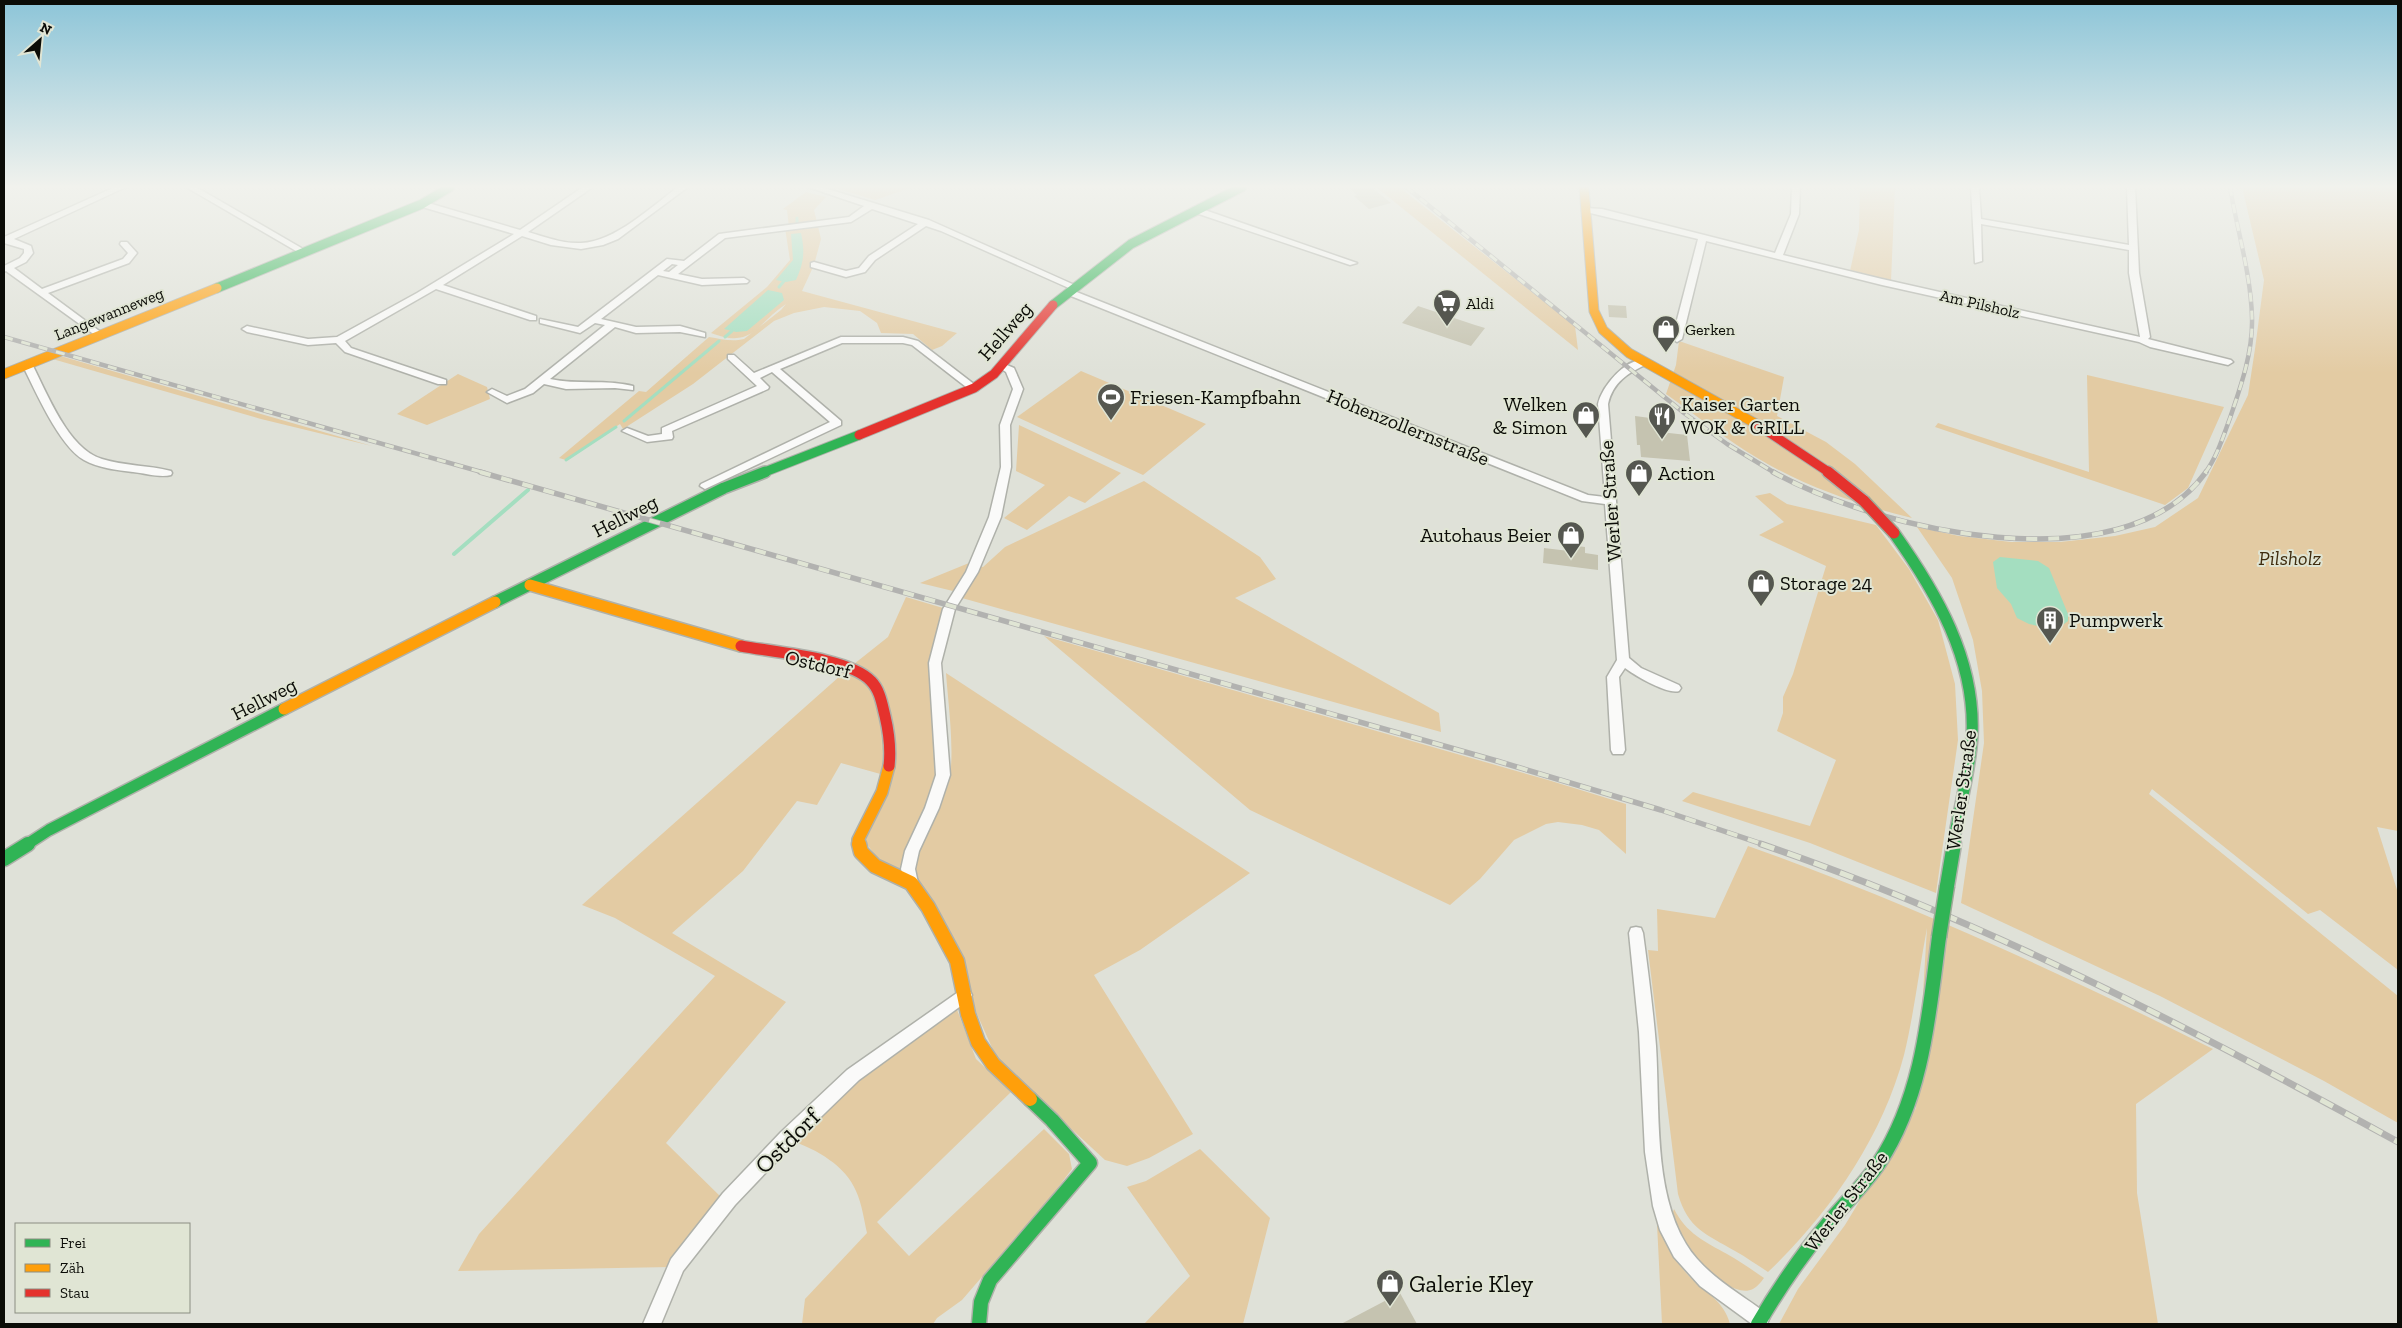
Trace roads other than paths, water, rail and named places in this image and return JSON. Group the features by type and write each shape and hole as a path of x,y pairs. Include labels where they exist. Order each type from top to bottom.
{"street":[{"path":"6,268 23,260 29,252 28,249"},
{"path":"42,292 126,261 133,253 129,249"},
{"path":"299,249 306,253"},
{"name":"Langewanneweg","path":"4,374 316,249"},
{"path":"247,329 308,342 339,340 391,313 495,249"},
{"path":"671,275 705,249"},
{"path":"814,265 846,274 862,270 872,258 886,249"},
{"name":"Hohenzollernstraße","path":"989,249 1072,290 1586,498 1609,501"},
{"name":"Hellweg","path":"4,859 50,830 120,792 724,488 951,399 974,388 1002,366 1034,324 1072,290 1124,249"},
{"path":"1311,249 1353,263"},
{"name":"Werler Straße","path":"1590,249 1596,317 1603,330 1618,345 1644,362 1780,437 1836,477 1894,533 1936,593 1958,644 1968,685 1972,729 1969,753 1919,1060 1908,1104 1885,1154 1779,1288 1759,1322 1700,1274 1680,1251 1666,1222 1655,1168 1648,1045 1636,933"},
{"path":"1677,339 1699,249"},
{"name":"Am Pilsholz","path":"1748,249 2142,340 2153,345 2228,362"},
{"path":"1778,256 1781,249"},
{"path":"1978,249 1978,261"},
{"path":"2132,249 2134,273 2145,337 2142,340"},
{"path":"580,330 670,261 685,264"},
{"path":"6,268 42,292 99,335"},
{"path":"656,272 702,282 744,281"},
{"path":"436,286 533,318"},
{"path":"594,320 644,330 680,329 702,334"},
{"path":"543,321 600,335"},
{"path":"492,392 507,400 529,391 614,324"},
{"path":"339,340 348,350 442,382"},
{"path":"753,376 841,340 903,340 915,343 974,388"},
{"path":"731,357 764,387"},
{"name":"Werler Straße","path":"1618,750 1614,677 1622,660 1609,501 1604,397 1616,378 1644,362"},
{"path":"27,364 64,429 82,454 97,461 168,473"},
{"path":"911,883 908,869 912,851 932,808 943,775 935,663 940,640 950,605 972,572 985,545 995,517 1006,466 1005,425 1018,389 1010,370 1002,366"},
{"path":"705,486 837,424 773,368"},
{"path":"627,431 647,439 668,437 666,430 784,378"},
{"path":"543,381 566,386 615,385 629,388"},
{"name":"Ostdorf","path":"530,585 736,645 849,668 868,678 877,689 887,720 891,748 889,776 882,794 858,840 861,852 875,866 911,883 928,907 958,962 964,995 978,1042 993,1064 1052,1120 1090,1164 990,1280 981,1302 979,1324"},
{"path":"1622,660 1637,671 1675,688"},
{"name":"Ostdorf","path":"652,1324 677,1265 742,1186 853,1075 964,995"}],"waterway":[{"path":"779,287 784,281"},
{"path":"725,337 732,331"},
{"path":"624,421 719,341"},
{"path":"566,460 616,427"},
{"path":"454,554 528,490"}],"railway":[{"path":"1482,249 1684,413 1727,444 1775,473"},
{"path":"2205,473 2219,447 2230,418 2246,369 2251,343 2251,302 2242,249"},
{"path":"4,337 485,473"},
{"path":"480,472 1497,761 1661,810 1765,845"},
{"path":"1775,473 1818,493 1873,513 1934,528 1997,537 2060,538 2118,529 2168,508 2205,473"},
{"path":"1761,844 1844,874 1925,907 2086,979 2243,1058 2398,1142"}],"place":[{"name":"Aldi","path":"1447,327"},
{"name":"Gerken","path":"1666,353"},
{"name":"Friesen-Kampfbahn","path":"1111,421"},
{"name":"Welken & Simon","path":"1586,439"},
{"name":"Kaiser Garten WOK & GRILL","path":"1662,440"},
{"name":"Action","path":"1639,497"},
{"name":"Autohaus Beier","path":"1571,559"},
{"name":"Storage 24","path":"1761,607"},
{"name":"Pumpwerk","path":"2050,644"},
{"name":"Galerie Kley","path":"1390,1307"}],"park label":[{"name":"Pilsholz","path":"2290,558"}]}
